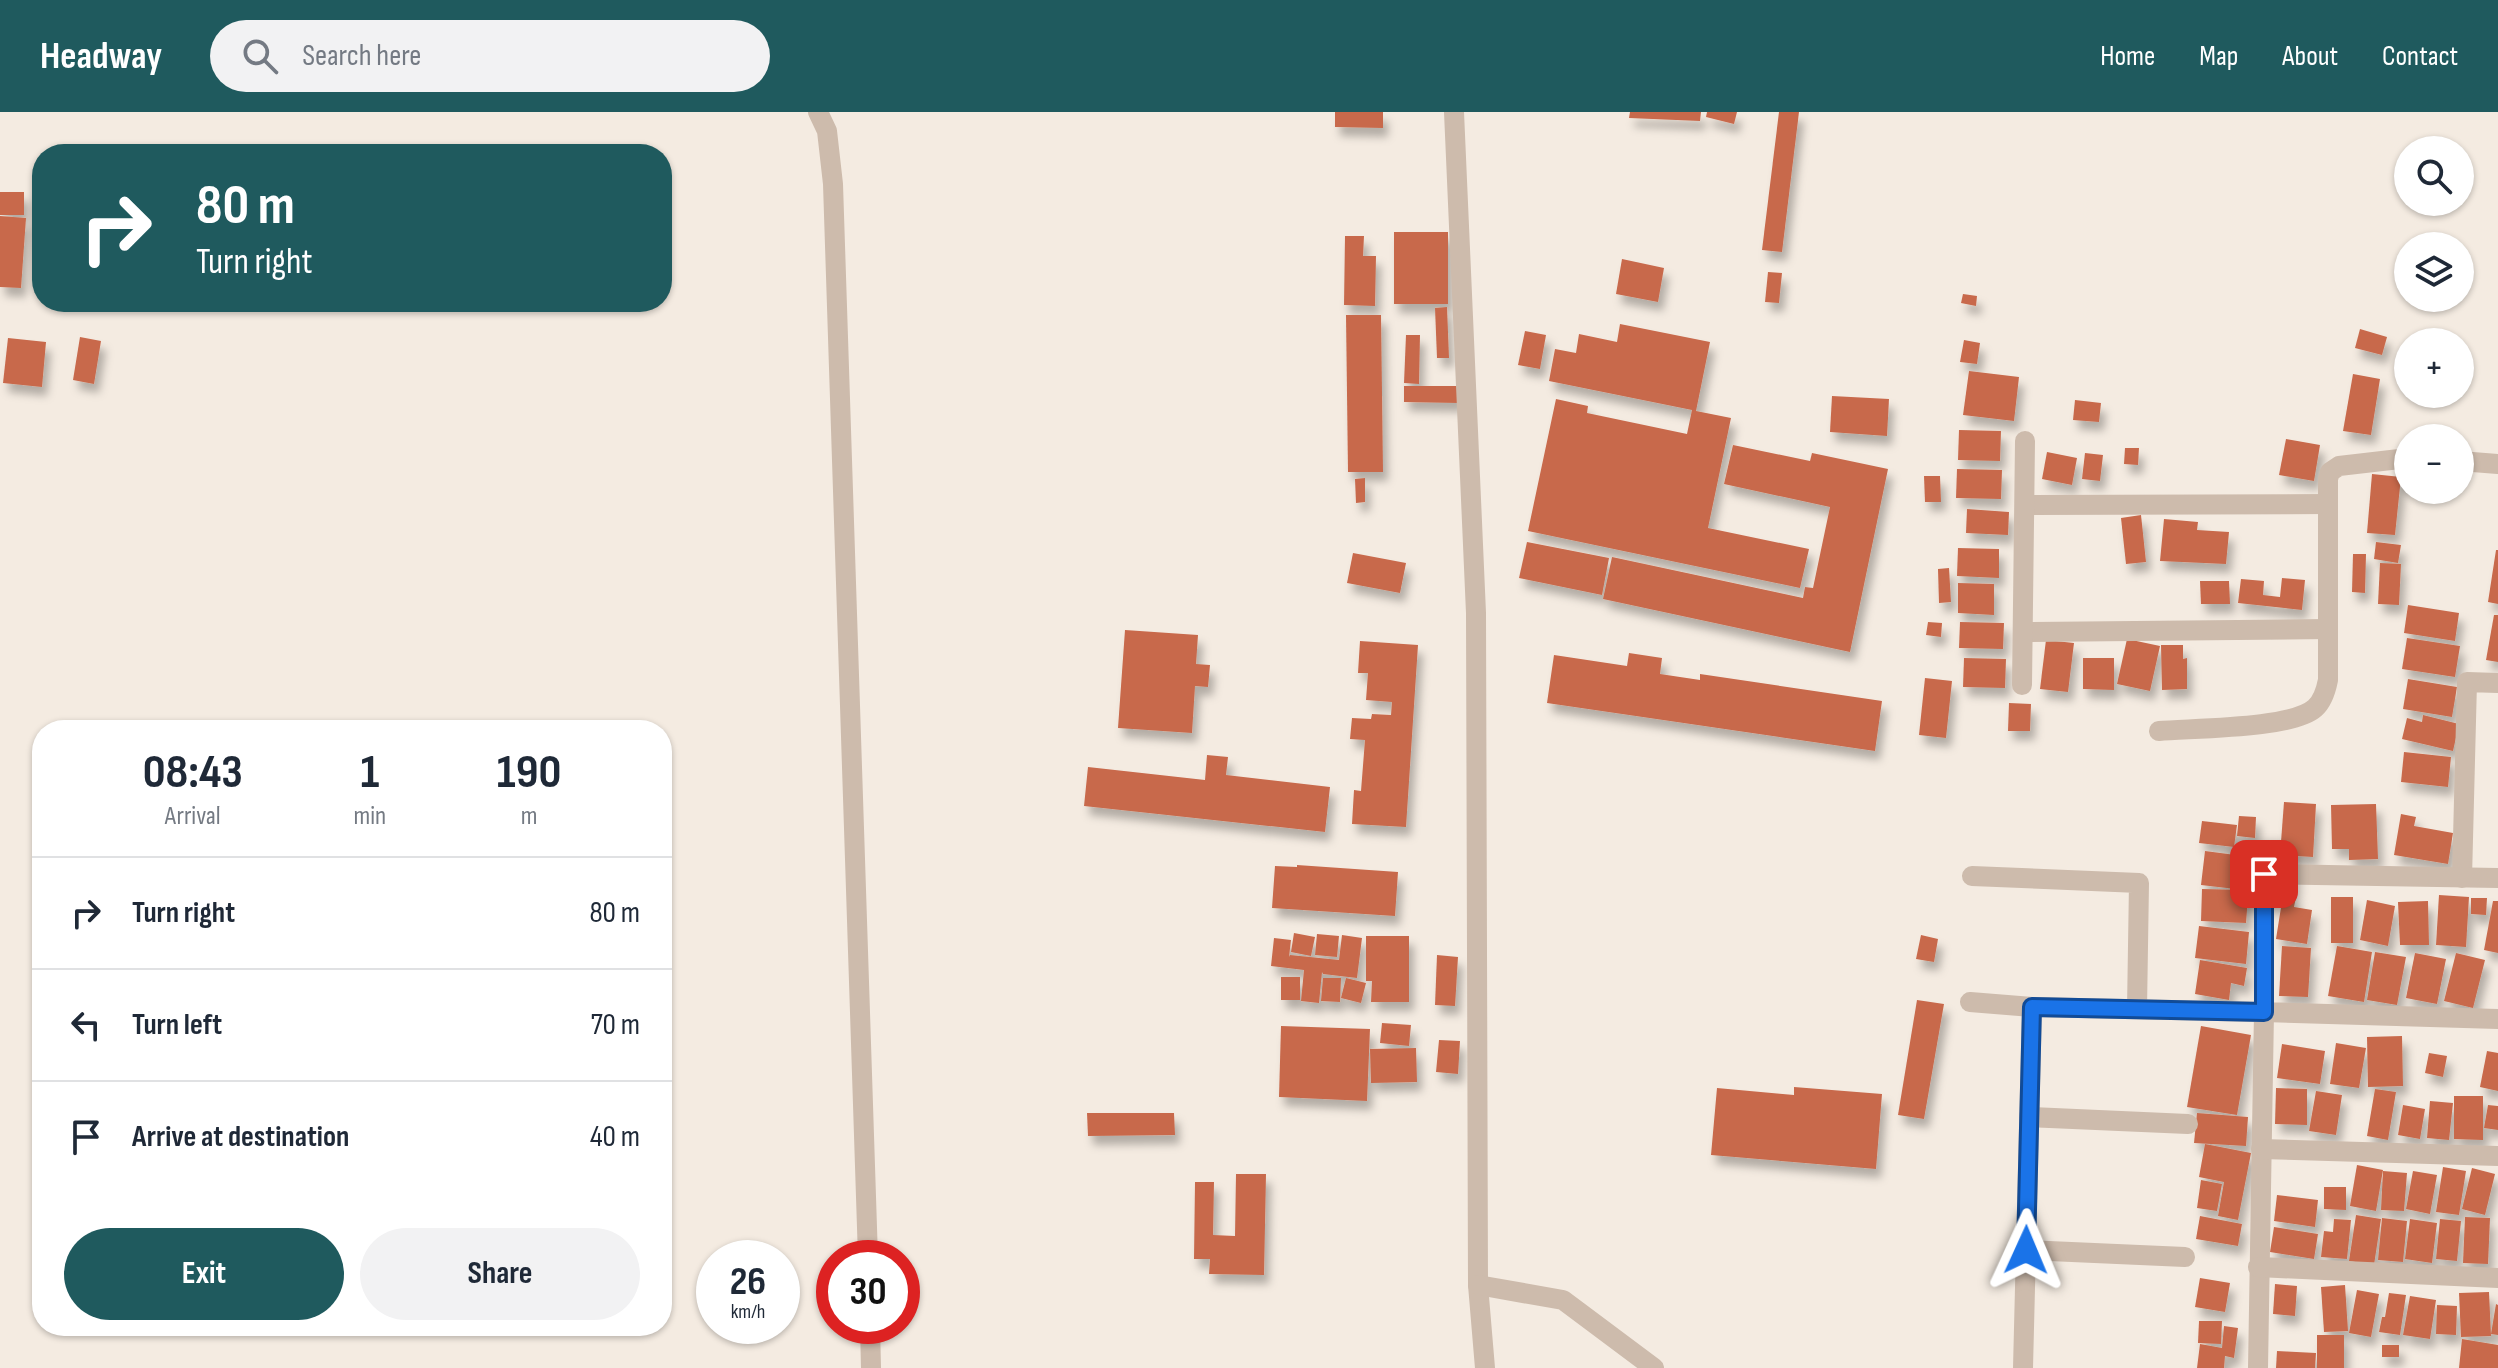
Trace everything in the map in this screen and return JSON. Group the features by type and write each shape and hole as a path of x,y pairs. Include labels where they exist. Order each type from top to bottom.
{"street":[{"path":"818,112 827,131 833,184 867,1240"},
{"path":"1454,112 1476,613 1478,1285 1485,1368"},
{"path":"2022,685 2025,441"},
{"path":"2159,731 2281,722 2313,710 2321,702 2328,680 2328,479 2334,468 2394,460"},
{"path":"2474,462 2498,464"},
{"path":"2025,505 2328,504"},
{"path":"2023,632 2328,629"},
{"path":"2462,878 2467,682 2498,683"},
{"path":"2258,1368 2264,874 2498,878"},
{"path":"1972,876 2139,883 2137,1009"},
{"path":"1970,1002 2032,1007 2498,1019"},
{"path":"2023,1368 2032,1007"},
{"path":"2029,1117 2188,1124"},
{"path":"2261,1149 2498,1156"},
{"path":"2026,1250 2185,1257"},
{"path":"2258,1267 2498,1278"},
{"path":"1478,1285 1563,1300 1654,1368"},
{"path":"870,1344 871,1368"}],"building":[{"path":"1335,112 1383,112 1383,128 1335,127"},
{"path":"1630,112 1701,112 1700,121 1629,118"},
{"path":"1707,112 1737,112 1734,124 1706,117"},
{"path":"1779,112 1799,112 1782,252 1762,250"},
{"path":"0,192 24,192 24,215 0,215"},
{"path":"0,216 26,218 21,288 0,287"},
{"path":"1394,232 1448,232 1448,304 1394,304"},
{"path":"1345,236 1364,236 1363,256 1376,256 1375,306 1344,305"},
{"path":"1622,259 1664,268 1658,302 1616,294"},
{"path":"1768,272 1782,273 1779,303 1765,302"},
{"path":"1963,294 1977,296 1976,306 1961,303"},
{"path":"1447,307 1449,358 1437,358 1435,308"},
{"path":"1346,315 1381,315 1383,472 1348,472"},
{"path":"1620,324 1710,342 1696,411 1731,418 1708,528 1809,549 1800,588 1528,531 1556,399 1588,406 1587,413 1687,434 1692,410 1549,381 1555,349 1576,353 1579,334 1617,342"},
{"path":"2360,329 2387,337 2382,355 2355,348"},
{"path":"1525,331 1546,335 1540,369 1518,365"},
{"path":"1406,335 1420,335 1419,384 1404,383"},
{"path":"80,337 101,341 94,384 73,380"},
{"path":"8,338 46,342 42,387 3,383"},
{"path":"1964,340 1980,343 1977,364 1960,362"},
{"path":"1969,371 2019,377 2014,421 1963,415"},
{"path":"2353,374 2380,379 2371,435 2343,431"},
{"path":"1404,386 1459,386 1459,403 1404,402"},
{"path":"1832,396 1889,399 1887,436 1830,432"},
{"path":"2075,400 2101,403 2099,422 2073,420"},
{"path":"1959,430 2001,431 2000,461 1958,460"},
{"path":"2286,439 2320,445 2314,481 2279,475"},
{"path":"1733,445 1810,461 1812,453 1888,469 1850,652 1603,599 1612,557 1803,598 1805,587 1813,588 1830,507 1724,484"},
{"path":"2125,448 2139,448 2138,465 2124,464"},
{"path":"2047,452 2077,458 2072,485 2042,479"},
{"path":"2085,453 2103,455 2100,481 2082,479"},
{"path":"1957,469 2002,470 2001,499 1956,498"},
{"path":"2372,474 2394,476 2394,504 2398,504 2395,535 2367,533"},
{"path":"1924,476 1940,476 1941,502 1925,502"},
{"path":"1365,478 1365,502 1356,503 1355,479"},
{"path":"1967,509 2009,512 2008,535 1966,533"},
{"path":"2141,515 2146,562 2126,564 2121,518"},
{"path":"2164,519 2198,522 2197,530 2229,532 2226,564 2160,561"},
{"path":"1527,542 1609,558 1602,595 1519,578"},
{"path":"2376,542 2401,545 2398,563 2374,559"},
{"path":"1958,548 1999,549 1999,578 1957,576"},
{"path":"2498,550 2498,604 2488,602"},
{"path":"1353,553 1406,563 1400,593 1347,583"},
{"path":"2353,554 2366,554 2365,593 2352,592"},
{"path":"2380,563 2401,564 2399,605 2378,604"},
{"path":"1949,568 1951,602 1939,603 1938,569"},
{"path":"2282,578 2305,580 2302,610 2238,603 2241,579 2264,581 2263,595 2280,597"},
{"path":"2200,581 2229,581 2230,604 2201,604"},
{"path":"1958,583 1994,584 1994,615 1958,613"},
{"path":"2408,605 2459,613 2455,641 2404,633"},
{"path":"2494,615 2498,615 2498,662 2486,660"},
{"path":"1928,622 1942,623 1941,637 1926,635"},
{"path":"1960,622 2004,623 2003,649 1959,648"},
{"path":"1125,630 1198,635 1196,664 1210,665 1208,687 1195,686 1192,733 1118,728"},
{"path":"2407,638 2460,646 2455,677 2402,669"},
{"path":"2127,639 2160,646 2150,691 2117,684"},
{"path":"2046,640 2074,643 2068,692 2040,689"},
{"path":"1360,641 1418,645 1406,827 1352,824 1354,790 1361,791 1365,740 1350,739 1352,718 1371,719 1372,714 1391,715 1392,702 1366,700 1368,673 1358,673"},
{"path":"2161,645 2183,645 2183,659 2187,658 2187,689 2162,690"},
{"path":"1629,653 1662,658 1660,674 1700,680 1700,674 1882,701 1875,751 1547,703 1554,655 1627,666"},
{"path":"1964,658 2006,659 2005,688 1963,687"},
{"path":"2083,658 2114,658 2114,690 2083,689"},
{"path":"1925,678 1952,681 1946,738 1919,735"},
{"path":"2408,679 2457,687 2452,717 2403,709"},
{"path":"2009,703 2031,704 2030,731 2008,731"},
{"path":"2423,715 2459,724 2453,751 2402,739 2407,718 2422,722"},
{"path":"2404,752 2451,757 2448,787 2401,782"},
{"path":"1207,755 1228,757 1226,775 1330,787 1325,832 1084,806 1088,767 1205,780"},
{"path":"2284,802 2316,804 2313,857 2280,855"},
{"path":"2376,804 2378,859 2349,860 2349,849 2332,849 2331,805"},
{"path":"2401,814 2416,817 2414,826 2453,833 2448,864 2394,855"},
{"path":"2239,816 2256,817 2255,838 2237,836"},
{"path":"2202,821 2237,825 2234,847 2199,843"},
{"path":"2205,851 2251,857 2246,923 2201,921 2202,889 2244,890 2201,885"},
{"path":"1275,866 1398,872 1395,916 1272,908"},
{"path":"2283,895 2296,897 2294,907 2312,910 2307,944 2276,939"},
{"path":"2439,895 2469,897 2466,947 2436,945"},
{"path":"2331,897 2353,897 2353,943 2331,943"},
{"path":"2471,898 2487,898 2486,915 2471,914"},
{"path":"2367,900 2395,906 2388,946 2360,940"},
{"path":"2428,901 2429,945 2400,945 2398,902"},
{"path":"2493,901 2498,901 2498,953 2484,950"},
{"path":"2199,926 2249,932 2246,964 2195,958"},
{"path":"1294,933 1315,937 1311,956 1291,952"},
{"path":"1317,934 1339,936 1337,957 1315,955"},
{"path":"1342,935 1362,938 1357,978 1322,972 1319,1003 1301,1001 1304,970 1271,966 1274,938 1291,940 1289,957 1339,960"},
{"path":"1921,935 1938,939 1934,962 1916,959"},
{"path":"1366,936 1409,936 1409,1002 1371,1002 1372,981 1366,981"},
{"path":"2282,946 2311,948 2308,997 2279,996"},
{"path":"2337,946 2372,952 2364,1002 2328,996"},
{"path":"2375,952 2406,957 2397,1005 2367,1000"},
{"path":"2415,953 2446,959 2437,1004 2406,998"},
{"path":"2456,953 2485,960 2473,1008 2444,1001"},
{"path":"1437,955 1458,957 1455,1006 1435,1005"},
{"path":"2200,960 2247,968 2244,986 2231,983 2229,1000 2195,994"},
{"path":"1281,977 1300,977 1300,1000 1281,1000"},
{"path":"1323,978 1341,978 1340,1002 1321,1001"},
{"path":"1346,978 1366,983 1361,1003 1341,998"},
{"path":"1917,1000 1944,1004 1924,1119 1898,1115"},
{"path":"1382,1023 1411,1025 1409,1046 1380,1043"},
{"path":"1281,1026 1370,1029 1367,1101 1279,1097"},
{"path":"2201,1026 2251,1035 2237,1115 2187,1107"},
{"path":"2402,1036 2403,1086 2368,1087 2367,1037"},
{"path":"1439,1040 1460,1041 1458,1074 1436,1072"},
{"path":"2336,1043 2366,1048 2359,1088 2330,1084"},
{"path":"2282,1044 2325,1051 2320,1084 2277,1078"},
{"path":"1416,1048 1417,1082 1371,1083 1370,1049"},
{"path":"2487,1051 2498,1053 2498,1091 2480,1087"},
{"path":"2429,1053 2447,1056 2443,1077 2425,1073"},
{"path":"1794,1087 1882,1094 1876,1169 1711,1155 1717,1088 1794,1095"},
{"path":"2276,1088 2307,1089 2307,1125 2275,1124"},
{"path":"2375,1089 2396,1092 2388,1140 2367,1136"},
{"path":"2316,1091 2342,1095 2336,1135 2309,1131"},
{"path":"2454,1096 2483,1096 2483,1140 2454,1139"},
{"path":"2430,1101 2453,1103 2449,1140 2427,1138"},
{"path":"2403,1105 2425,1109 2420,1139 2398,1135"},
{"path":"2488,1105 2498,1106 2498,1130 2484,1128"},
{"path":"1087,1113 1174,1113 1175,1135 1088,1136"},
{"path":"2197,1113 2248,1117 2246,1146 2194,1143"},
{"path":"2205,1144 2251,1153 2238,1220 2218,1216 2224,1182 2199,1177"},
{"path":"2357,1165 2383,1170 2376,1211 2350,1206"},
{"path":"2443,1167 2466,1171 2459,1215 2436,1212"},
{"path":"2472,1168 2495,1174 2485,1215 2462,1209"},
{"path":"2383,1171 2407,1173 2404,1211 2381,1210"},
{"path":"2413,1171 2437,1175 2430,1214 2406,1209"},
{"path":"1236,1174 1266,1174 1264,1275 1209,1274 1210,1259 1194,1259 1195,1182 1214,1182 1213,1235 1235,1236"},
{"path":"2201,1180 2222,1184 2217,1211 2197,1208"},
{"path":"2324,1187 2346,1187 2346,1210 2324,1209"},
{"path":"2277,1195 2318,1200 2315,1227 2274,1221"},
{"path":"2356,1215 2381,1219 2374,1265 2349,1261"},
{"path":"2200,1216 2242,1224 2238,1246 2196,1239"},
{"path":"2465,1217 2490,1218 2488,1264 2463,1263"},
{"path":"2382,1218 2407,1221 2403,1262 2378,1260"},
{"path":"2334,1219 2351,1220 2347,1259 2321,1257 2324,1231 2333,1232"},
{"path":"2410,1219 2437,1223 2432,1263 2405,1259"},
{"path":"2440,1219 2461,1221 2457,1261 2436,1259"},
{"path":"2274,1227 2318,1234 2314,1259 2270,1252"},
{"path":"2200,1278 2230,1283 2225,1312 2195,1307"},
{"path":"2275,1284 2297,1286 2295,1316 2273,1314"},
{"path":"2345,1285 2348,1331 2324,1332 2321,1287"},
{"path":"2357,1290 2379,1294 2371,1337 2349,1333"},
{"path":"2489,1292 2491,1336 2461,1337 2459,1293"},
{"path":"2389,1293 2406,1295 2400,1335 2379,1332"},
{"path":"2410,1296 2436,1300 2430,1339 2403,1335"},
{"path":"2437,1305 2457,1306 2456,1335 2436,1334"},
{"path":"2498,1305 2498,1335 2491,1334"},
{"path":"2199,1321 2222,1321 2221,1344 2198,1343"},
{"path":"2224,1326 2238,1328 2234,1358 2225,1356 2224,1368 2197,1368 2200,1344 2222,1348"},
{"path":"2317,1335 2344,1335 2344,1368 2317,1368"},
{"path":"2462,1339 2498,1345 2498,1368 2459,1368"},
{"path":"2382,1345 2399,1345 2399,1357 2382,1357"},
{"path":"2277,1351 2316,1353 2315,1368 2276,1368"}],"route":[{"path":"2026,1250 2032,1007 2264,1012 2264,874"}]}
